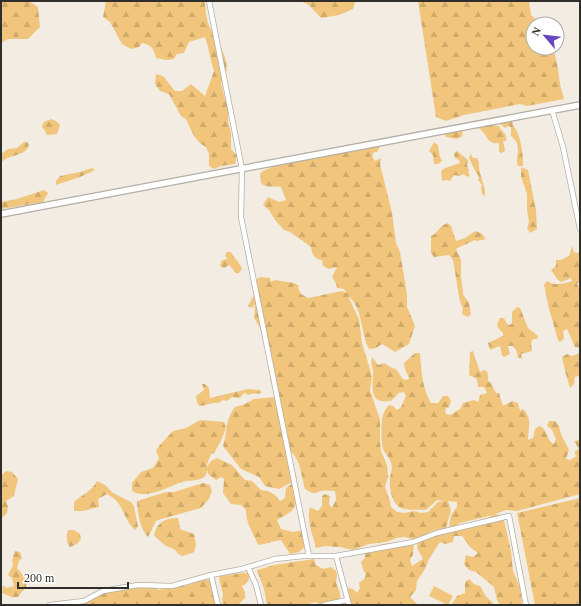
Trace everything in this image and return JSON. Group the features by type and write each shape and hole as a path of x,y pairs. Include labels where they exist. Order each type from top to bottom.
{"street":[{"path":"209,1 242,169 241,217 309,556"},
{"path":"1,214 580,105"},
{"path":"552,110 561,140 580,229"},
{"path":"50,605 84,601 103,591 138,585 172,586 275,559 309,556 336,556 413,542 437,533 510,516 526,605"},
{"path":"324,605 348,602 336,556"},
{"path":"248,567 256,585 261,605"},
{"path":"211,575 218,605"}],"green space":[{"path":"1,1 29,1 38,7 40,27 28,39 8,39 1,43"},
{"path":"106,1 205,1 208,23 226,60 227,67 221,83 228,105 231,149 237,156 235,164 221,166 214,169 209,166 209,154 206,147 196,139 186,119 181,116 169,94 160,91 155,84 156,74 163,76 175,91 182,91 191,84 205,96 214,71 205,37 189,42 184,53 177,54 174,59 167,60 156,58 152,48 142,43 139,47 131,49 122,44 110,22 103,17"},
{"path":"300,1 355,2 353,9 339,15 321,18 309,5"},
{"path":"418,1 529,1 532,16 525,16 525,56 555,56 564,99 527,106 520,104 464,115 446,121 436,117"},
{"path":"51,119 60,125 57,134 47,135 42,126 44,122"},
{"path":"484,120 486,124 499,126 505,135 506,141 503,141 504,152 501,153 499,151 499,143 491,142 481,130 475,126 478,122"},
{"path":"512,120 521,144 523,166 518,166 517,163 518,148 515,140 511,136 511,127 508,126 505,128 496,123"},
{"path":"461,130 463,132 462,136 457,139 446,137 445,135 447,133 450,134 452,131"},
{"path":"24,142 27,142 29,145 26,150 1,162 1,154 8,149 17,148"},
{"path":"434,142 438,145 442,161 438,164 434,164 433,155 429,151"},
{"path":"375,145 380,147 372,156 375,161 381,158 380,164 392,213 396,243 400,252 407,294 407,307 415,326 409,344 395,352 382,344 376,348 369,349 357,308 348,296 359,319 362,343 372,376 370,390 380,420 381,451 387,465 388,477 385,487 391,507 397,512 405,513 414,511 421,513 428,512 438,502 444,501 437,500 426,510 410,510 399,507 394,501 390,485 392,465 382,446 382,418 389,405 393,406 397,410 401,407 406,396 404,392 399,393 391,401 378,400 375,398 373,394 372,357 378,365 384,363 396,369 405,380 409,379 404,363 415,353 420,353 422,379 428,397 431,403 438,403 443,396 448,396 451,401 449,407 445,409 446,414 450,415 460,409 463,403 474,400 478,402 480,395 487,393 484,387 478,387 477,379 469,375 470,352 473,351 480,372 484,370 487,372 488,381 491,383 496,393 499,393 503,406 512,401 518,403 520,411 523,409 528,416 528,440 533,438 535,429 539,426 542,427 549,440 554,444 556,439 552,430 547,426 549,421 555,421 559,426 561,434 569,450 566,459 570,460 577,456 575,455 575,451 579,449 574,441 579,440 580,442 580,494 517,511 506,510 495,514 503,516 511,551 513,571 520,587 521,605 500,605 497,600 494,587 476,572 469,570 464,564 466,555 473,557 478,553 471,548 462,536 454,536 453,542 445,544 440,542 417,581 416,590 410,597 418,605 352,605 348,595 348,588 353,589 357,593 360,588 359,583 364,579 366,574 361,562 365,558 365,552 382,544 414,543 413,555 410,560 412,566 423,559 417,548 418,541 493,515 449,527 451,515 457,507 457,502 448,501 451,510 446,528 432,531 422,538 397,538 386,542 369,544 353,550 325,546 316,548 309,522 310,507 318,511 322,506 322,496 325,494 330,496 329,504 332,508 336,500 335,491 313,493 305,489 299,463 290,451 297,477 292,482 279,489 265,486 259,477 241,469 223,446 228,421 235,407 254,399 275,397 275,388 270,380 271,375 265,340 254,318 255,304 252,308 248,306 254,295 253,282 260,277 270,278 271,282 275,280 294,283 299,286 298,288 301,294 308,298 342,291 347,293 344,289 337,288 332,277 337,267 329,269 323,266 322,260 317,259 314,256 311,247 290,232 284,230 269,210 263,205 268,197 279,202 286,200 281,187 268,187 262,184 260,178 261,172 287,163 324,157 347,150 354,151"},
{"path":"457,151 468,160 467,165 470,175 468,177 463,174 460,176 454,175 450,181 442,181 441,171 445,168 460,163 459,160 455,158 454,154"},
{"path":"471,154 473,158 477,158 479,162 485,189 485,196 482,194 482,185 478,180 479,177 469,157"},
{"path":"521,167 528,170 536,210 537,229 530,233 527,228 529,222 527,194 521,177"},
{"path":"92,168 95,170 56,185 56,181 60,176"},
{"path":"44,190 48,193 43,202 1,209 1,202 17,199"},
{"path":"448,223 451,226 456,241 465,238 475,231 481,233 486,239 477,241 474,240 456,249 461,260 463,294 469,303 471,314 468,317 462,314 463,308 460,302 453,260 449,255 434,257 431,253 431,236 442,226"},
{"path":"572,246 574,252 577,253 580,251 580,282 577,283 580,291 580,348 575,347 567,329 563,331 564,339 560,342 558,340 544,285 547,281 553,284 559,284 572,281 571,278 561,282 551,270 556,266 556,260 561,260 569,256"},
{"path":"227,252 231,252 240,264 242,269 239,273 236,273 229,265 224,268 220,266 222,260 227,259 225,255"},
{"path":"517,307 520,308 528,328 538,336 537,339 533,339 531,343 532,351 521,354 522,359 518,358 516,350 513,346 508,346 510,354 504,357 500,346 490,350 488,343 503,336 503,333 498,328 497,324 500,318 504,318 507,324 510,325 512,323 512,312"},
{"path":"580,353 580,376 575,377 574,384 570,388 562,357 567,354 572,356"},
{"path":"202,384 205,384 209,388 210,398 248,389 260,390 262,393 249,395 244,393 240,398 232,397 227,401 223,400 219,403 199,406 196,396 204,390"},
{"path":"200,420 224,422 226,428 221,441 214,453 211,454 207,467 211,461 217,458 232,465 245,480 252,481 261,490 272,493 280,501 285,498 286,488 293,483 296,497 295,506 289,513 277,520 281,529 293,532 303,530 306,546 299,552 290,554 281,540 258,545 248,523 246,510 241,505 231,504 223,493 224,479 221,477 216,480 209,475 207,470 203,478 182,482 157,492 144,494 132,491 132,483 141,472 153,468 159,458 156,451 173,431 186,428"},
{"path":"6,471 12,472 18,479 14,496 6,501 8,507 7,513 1,519 1,476"},
{"path":"97,481 105,485 113,493 131,502 134,506 138,527 135,530 117,502 107,494 98,499 99,507 83,511 74,511 74,502 95,485"},
{"path":"203,483 210,485 212,491 209,499 201,508 156,521 148,537 145,534 138,515 137,501"},
{"path":"580,498 580,605 535,605 517,513"},
{"path":"178,518 180,529 194,534 196,545 194,552 183,556 166,546 154,535 159,524 165,520"},
{"path":"68,530 74,530 80,534 81,539 77,544 70,547 67,539"},
{"path":"15,551 20,552 22,558 19,561 17,568 27,580 26,587 18,597 12,597 2,593 3,586 7,588 14,586 12,578 8,575 13,565 12,560"},
{"path":"314,559 316,565 323,569 331,567 336,571 336,583 340,593 340,601 323,605 314,602 307,605 267,605 264,589 257,570 274,565"},
{"path":"250,572 250,577 246,584 242,586 245,592 245,598 238,605 223,605 223,594 219,578 220,576"},
{"path":"208,579 212,584 216,605 70,605 85,603 105,593 125,589 143,586 154,587 159,590 178,585 185,586"},
{"path":"469,579 474,584 480,586 486,596 495,605 451,605 457,596 465,593 465,582"},
{"path":"434,586 453,596 448,605 429,596"}]}
